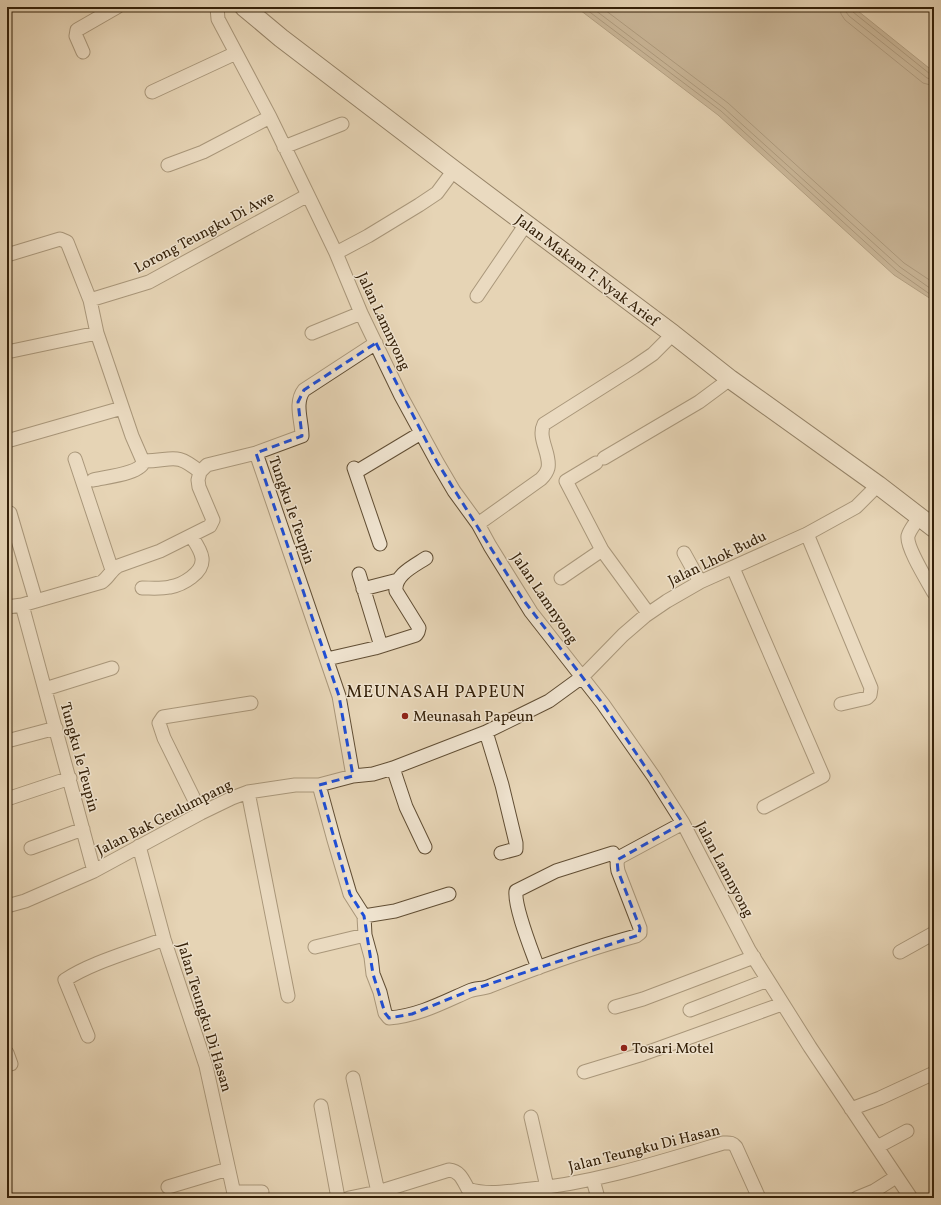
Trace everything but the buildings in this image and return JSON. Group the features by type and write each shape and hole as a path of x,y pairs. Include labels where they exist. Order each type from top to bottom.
{"street":[{"path":"83,52 76,36 77,30 117,7"},
{"name":"Jalan Lamnyong","path":"218,7 218,18 270,117 308,195 336,253 361,313 401,396 454,491 478,524 531,612 603,704 683,823 754,957 782,1004 911,1198"},
{"name":"Jalan Makam T. Nyak Arief","path":"244,7 281,38 673,334 730,379 878,485 934,528"},
{"path":"152,92 236,53"},
{"path":"168,165 203,152 270,117"},
{"path":"284,147 342,124"},
{"path":"336,253 368,236 419,205 436,192 454,170"},
{"name":"Lorong Teungku Di Awe","path":"90,300 149,282 308,195"},
{"path":"477,296 526,224"},
{"path":"7,255 63,239 67,242 90,300 97,333 122,408 137,449 144,461 143,466 135,471 93,480"},
{"path":"312,332 361,313"},
{"path":"7,352 97,333"},
{"path":"478,524 541,479 546,473 548,463 542,433 544,424 653,354 673,334"},
{"path":"256,453 302,436 298,402 304,390 376,343"},
{"path":"648,614 602,550 566,481 699,402 730,379"},
{"path":"7,441 122,408"},
{"path":"380,544 355,470 421,434"},
{"name":"Tungku Ie Teupin","path":"200,472 207,465 256,453 339,696 353,776"},
{"path":"7,607 22,605 102,582 108,577 112,570 118,566 160,551 210,526 213,522 199,487 198,480 200,472 183,459 175,458 144,461"},
{"path":"75,459 112,570"},
{"name":"Jalan Lhok Budu","path":"582,677 623,635 666,601 700,582 807,534 856,507 878,485"},
{"path":"10,513 36,601"},
{"path":"919,517 908,535 908,541 934,593"},
{"path":"807,534 871,688 870,695 867,698 841,704"},
{"path":"142,588 170,587 190,578 197,572 202,564 202,557 191,536"},
{"path":"561,578 602,550"},
{"path":"684,553 700,582"},
{"path":"327,659 381,646 411,637 418,632 419,628 396,591 395,585 403,574 426,558"},
{"path":"733,568 823,776 764,807"},
{"path":"359,574 381,646"},
{"path":"364,590 398,580"},
{"name":"Tungku Ie Teupin","path":"22,605 94,871"},
{"path":"45,689 112,668"},
{"name":"Jalan Bak Geulumpang","path":"7,906 25,901 94,871 200,812 232,798 248,792 295,785 319,785 353,776 373,774 392,768 486,732 549,701 582,677"},
{"path":"200,812 164,738 160,723 163,717 251,703"},
{"path":"7,741 56,728"},
{"path":"486,732 502,785 516,843 516,849 501,853"},
{"path":"392,768 406,807 425,847"},
{"path":"7,799 70,778"},
{"path":"319,785 350,894 364,916 365,935 371,957 373,974 380,992 385,1013 389,1018 412,1014 457,997 471,990 488,987 600,946 639,935 640,928 618,871 618,860 620,857 683,823"},
{"path":"248,792 288,996"},
{"path":"31,848 83,829"},
{"name":"Jalan Teungku Di Hasan","path":"139,846 164,939 206,1066 234,1195"},
{"path":"538,968 518,907 516,891 556,871 596,858 613,854 618,860"},
{"path":"364,916 395,911 449,894"},
{"path":"900,952 934,933"},
{"path":"315,947 365,935"},
{"path":"88,1036 65,980 98,964 164,939"},
{"path":"616,1007 643,999 754,957"},
{"path":"690,1010 768,980"},
{"path":"584,1072 643,1054 782,1004"},
{"path":"851,1109 880,1098 934,1072"},
{"path":"352,1078 378,1192"},
{"path":"321,1106 338,1198"},
{"path":"532,1117 547,1187"},
{"path":"877,1147 907,1131"},
{"name":"Jalan Teungku Di Hasan","path":"348,1198 378,1192 449,1170 458,1173 468,1189 474,1191 496,1193 547,1187 593,1180 631,1171 730,1142 736,1147 758,1198"},
{"path":"168,1187 228,1169"},
{"path":"857,1198 874,1191 896,1177"},
{"path":"593,1180 598,1198"},
{"path":"234,1195 262,1192"}],"highlighted area":[{"path":"376,343 437,462 522,598 603,704 683,823 617,860 618,871 640,928 639,935 471,990 412,1014 389,1018 385,1013 373,974 364,916 350,894 319,785 353,776 339,696 256,453 302,436 298,402 304,390"}],"water":[{"path":"576,7 853,7 934,72 934,301 894,275 718,115"}],"place":[{"name":"Meunasah Papeun","path":"405,716"},
{"name":"Tosari Motel","path":"624,1048"}],"district":[{"name":"MEUNASAH PAPEUN","path":"436,691"}]}
